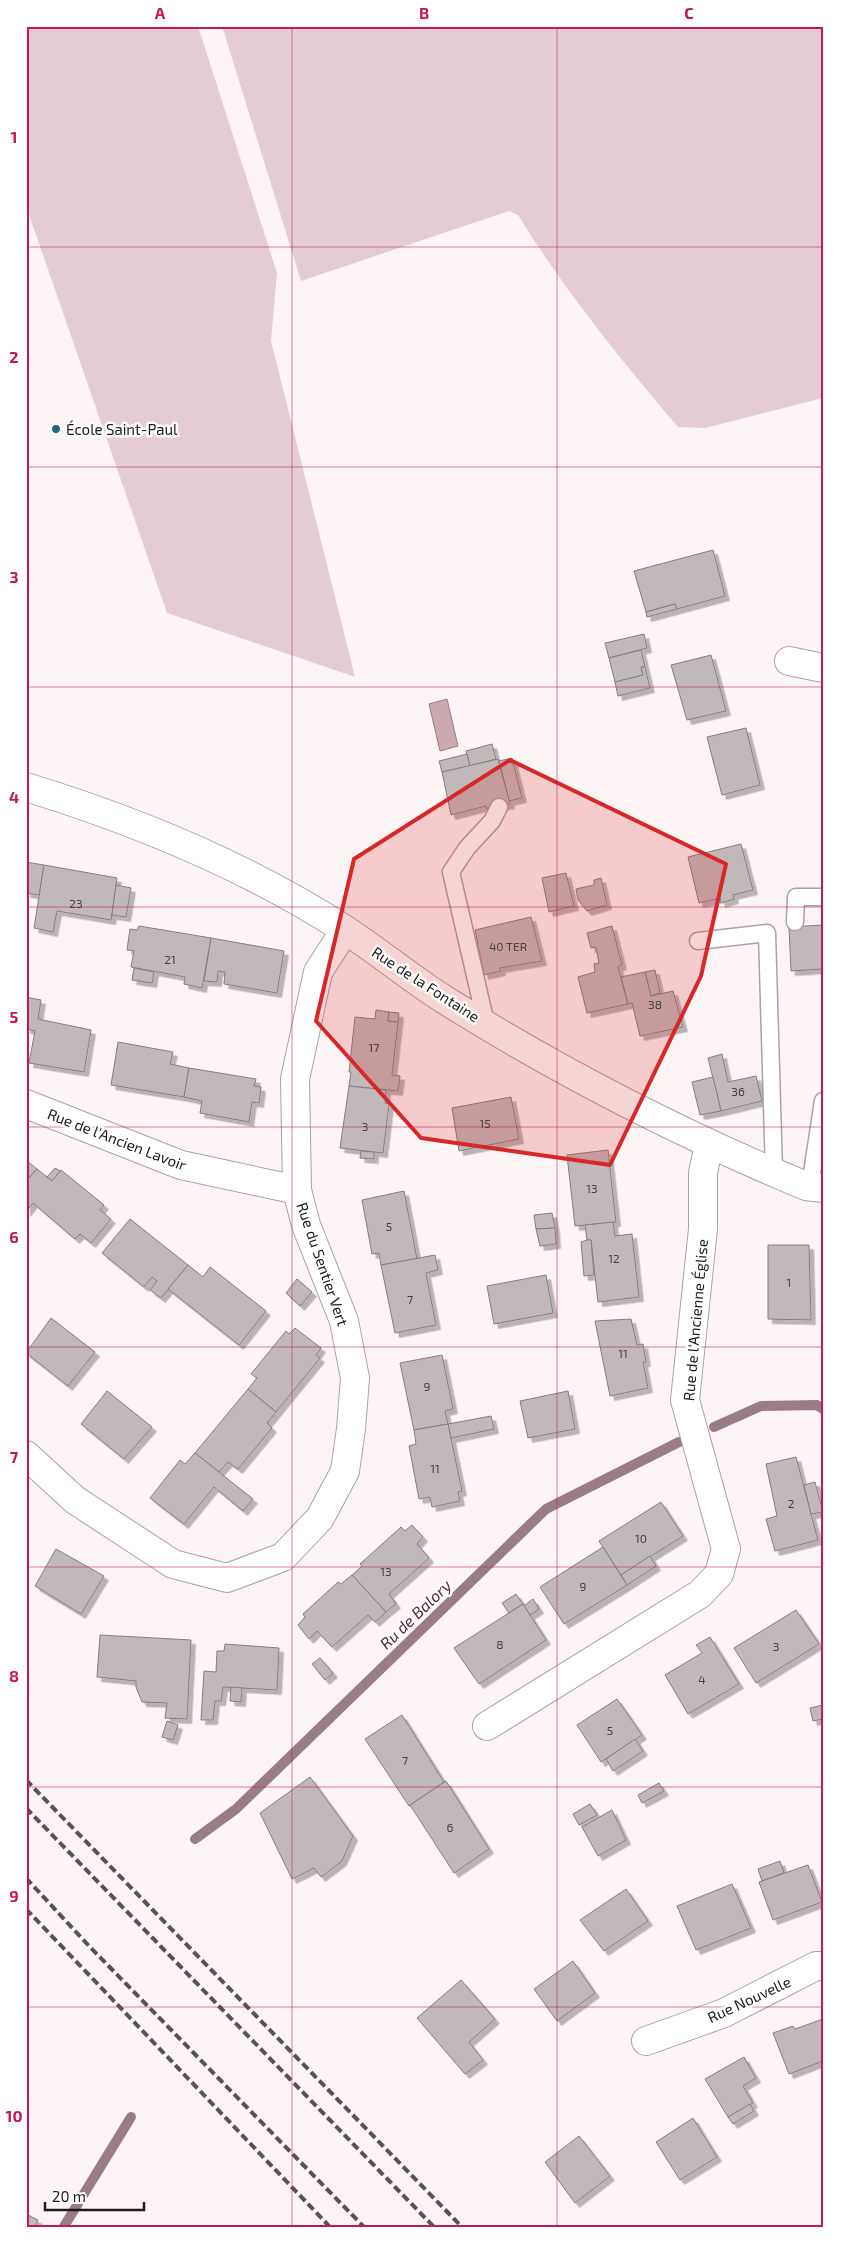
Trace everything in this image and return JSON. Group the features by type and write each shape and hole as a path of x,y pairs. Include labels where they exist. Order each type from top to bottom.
{"street":[{"path":"789,661 823,668"},
{"name":"Rue de la Fontaine","path":"26,787 58,796 201,851 270,885 345,930 444,999 583,1080 709,1144 774,1172 816,1187"},
{"name":"Rue du Sentier Vert","path":"26,1454 75,1500 174,1564 228,1578 283,1557 320,1518 345,1471 355,1378 344,1321 306,1225 297,1190 295,1079 318,972 345,930"},
{"name":"Rue de l'Ancien Lavoir","path":"26,1104 181,1165 297,1190"},
{"name":"Rue de l'Ancienne Église","path":"487,1726 700,1594 719,1574 726,1549 685,1400 703,1229 702,1173 709,1144"},
{"name":"Rue Nouvelle","path":"646,2040 724,2013 816,1966 823,1966"}],"lane":[{"path":"486,1023 451,872 467,848 492,821 499,806"},
{"path":"795,922 796,897 823,896"},
{"path":"698,941 767,933 774,1172"},
{"path":"816,1187 823,1101"}],"highlighted area":[{"path":"510,760 726,864 701,976 610,1165 421,1138 316,1021 354,859"}],"shaded area":[{"path":"26,26 198,26 277,273 271,341 355,677 167,613 26,206"},
{"path":"222,26 823,26 823,398 705,428 678,427 594,324 555,271 518,215 509,211 301,281"},
{"path":"447,699 458,746 440,751 429,704"}],"building":[{"path":"713,550 725,596 677,609 675,604 646,612 634,571"},
{"path":"675,604 677,609 647,617 646,612"},
{"path":"644,634 647,648 609,658 605,643"},
{"path":"641,650 645,667 641,667 643,675 615,682 609,658"},
{"path":"711,655 726,711 687,720 671,665"},
{"path":"641,667 645,667 650,688 618,696 615,682 643,675"},
{"path":"746,728 760,785 722,795 707,737"},
{"path":"492,744 496,759 470,766 466,751"},
{"path":"467,754 470,766 442,772 439,761"},
{"path":"512,758 522,798 509,801 499,761"},
{"path":"498,759 510,804 487,809 486,806 451,815 442,772"},
{"path":"741,844 753,890 733,895 734,899 721,903 720,898 699,903 688,857"},
{"path":"26,862 44,865 39,895 26,893"},
{"path":"44,865 117,878 111,920 57,911 53,932 34,928"},
{"path":"566,873 574,906 549,912 542,878"},
{"path":"601,878 607,905 587,911 578,900 576,889 594,885 594,880"},
{"path":"116,885 131,888 126,917 112,915"},
{"path":"531,917 542,961 500,968 501,971 484,975 475,930"},
{"path":"823,925 823,969 791,971 789,927"},
{"path":"139,926 211,938 202,988 184,984 185,977 131,967 134,951 127,950 130,929 137,930"},
{"path":"612,926 622,965 618,967 628,1004 587,1013 578,977 595,972 594,964 599,963 596,947 591,948 587,933"},
{"path":"211,938 284,951 277,993 224,984 225,972 218,971 217,982 204,981"},
{"path":"134,968 154,972 152,983 132,980"},
{"path":"655,970 660,993 651,996 645,972"},
{"path":"645,972 651,996 673,991 683,1027 640,1036 632,1003 628,1004 621,977"},
{"path":"26,997 41,1000 38,1019 91,1030 84,1072 29,1063 35,1031 26,1029"},
{"path":"376,1010 389,1012 388,1021 398,1022 392,1075 400,1076 398,1091 349,1086 355,1017 375,1019"},
{"path":"389,1012 399,1013 398,1022 388,1021"},
{"path":"118,1042 173,1052 170,1064 189,1068 184,1097 111,1085"},
{"path":"722,1054 728,1082 756,1076 762,1101 721,1111 708,1058"},
{"path":"189,1068 256,1079 254,1086 261,1087 259,1103 252,1102 249,1122 200,1113 202,1101 184,1097"},
{"path":"713,1077 721,1111 700,1115 692,1082"},
{"path":"349,1086 386,1090 385,1103 389,1104 383,1153 340,1148"},
{"path":"511,1097 519,1139 459,1151 452,1108"},
{"path":"608,1150 616,1222 575,1226 567,1155"},
{"path":"361,1151 374,1152 374,1159 360,1158"},
{"path":"26,1160 37,1169 26,1181"},
{"path":"55,1168 60,1171 52,1181 47,1177"},
{"path":"37,1169 52,1181 61,1170 104,1205 100,1210 111,1219 91,1243 80,1234 75,1239 33,1203 26,1212 26,1181"},
{"path":"404,1191 417,1259 381,1265 379,1253 372,1254 362,1200"},
{"path":"552,1213 555,1228 536,1229 534,1215"},
{"path":"130,1219 188,1265 161,1298 150,1290 157,1281 152,1277 144,1287 102,1253"},
{"path":"613,1222 615,1236 632,1234 639,1297 598,1302 591,1240 587,1240 585,1225"},
{"path":"555,1228 556,1244 540,1246 536,1229"},
{"path":"591,1240 594,1275 584,1276 581,1242"},
{"path":"768,1245 809,1245 811,1320 768,1319"},
{"path":"435,1255 438,1270 426,1273 436,1325 395,1333 381,1265"},
{"path":"188,1265 203,1277 210,1267 266,1311 239,1345 168,1289"},
{"path":"546,1275 553,1313 494,1324 487,1286"},
{"path":"297,1279 312,1292 300,1306 286,1293"},
{"path":"51,1318 95,1352 68,1386 26,1353"},
{"path":"631,1319 637,1345 643,1344 646,1362 643,1362 648,1388 610,1396 595,1321"},
{"path":"295,1328 321,1348 316,1355 320,1358 276,1412 248,1389 257,1378 251,1374 286,1331 289,1334"},
{"path":"442,1355 453,1409 445,1411 448,1424 414,1430 400,1363"},
{"path":"248,1389 276,1412 267,1423 272,1428 238,1469 228,1462 219,1472 195,1453"},
{"path":"107,1391 152,1427 124,1459 81,1424"},
{"path":"568,1391 575,1429 528,1438 520,1401"},
{"path":"491,1416 494,1429 451,1438 448,1424"},
{"path":"448,1424 462,1491 458,1492 460,1501 432,1507 430,1497 419,1499 409,1446 416,1444 414,1430"},
{"path":"195,1453 253,1499 243,1511 214,1487 184,1524 150,1498 180,1460 185,1464"},
{"path":"796,1457 818,1540 775,1551 766,1519 777,1516 766,1464"},
{"path":"815,1482 823,1512 811,1514 804,1485"},
{"path":"661,1502 683,1536 621,1575 599,1541"},
{"path":"412,1525 423,1537 417,1544 429,1558 389,1594 396,1604 386,1612 352,1575 362,1566 360,1564 401,1527 405,1531"},
{"path":"603,1547 627,1585 564,1624 540,1587"},
{"path":"56,1549 104,1576 81,1614 35,1586"},
{"path":"650,1556 656,1566 627,1585 621,1575"},
{"path":"352,1575 386,1612 375,1622 368,1615 332,1647 317,1631 309,1639 298,1625 305,1617 303,1614 338,1582 341,1584"},
{"path":"516,1594 523,1604 509,1613 502,1603"},
{"path":"533,1599 539,1609 530,1615 524,1606"},
{"path":"523,1604 546,1640 479,1684 454,1648"},
{"path":"796,1610 819,1644 756,1683 734,1648"},
{"path":"100,1635 191,1640 187,1719 165,1718 167,1703 142,1702 136,1687 136,1681 97,1677"},
{"path":"710,1637 739,1684 688,1714 665,1675 702,1653 696,1645"},
{"path":"225,1644 279,1648 277,1690 223,1687 221,1701 215,1701 213,1720 201,1720 204,1671 216,1672 217,1651 224,1651"},
{"path":"320,1658 333,1673 325,1680 312,1664"},
{"path":"231,1687 242,1688 241,1702 230,1701"},
{"path":"617,1699 642,1735 601,1762 577,1725"},
{"path":"823,1705 823,1719 813,1721 810,1708"},
{"path":"402,1715 444,1782 409,1806 365,1739"},
{"path":"167,1721 178,1725 173,1740 162,1737"},
{"path":"635,1739 643,1751 613,1771 606,1759"},
{"path":"310,1777 353,1836 342,1861 321,1877 314,1868 292,1879 260,1813"},
{"path":"446,1781 489,1849 454,1873 410,1805"},
{"path":"659,1783 664,1791 642,1803 638,1795"},
{"path":"590,1804 597,1815 579,1825 573,1814"},
{"path":"612,1810 626,1840 598,1856 582,1827"},
{"path":"780,1861 784,1873 762,1881 758,1869"},
{"path":"808,1865 822,1902 773,1920 759,1882"},
{"path":"732,1884 751,1928 696,1950 677,1906"},
{"path":"626,1889 648,1921 604,1951 580,1920"},
{"path":"573,1961 595,1993 557,2021 534,1989"},
{"path":"461,1980 495,2019 469,2042 483,2060 465,2074 417,2018"},
{"path":"823,2019 823,2061 789,2074 773,2033 793,2026 795,2029"},
{"path":"744,2057 756,2078 743,2086 753,2103 728,2117 705,2079"},
{"path":"750,2104 754,2111 733,2124 728,2117"},
{"path":"693,2118 717,2157 680,2180 656,2142"},
{"path":"579,2136 610,2176 575,2203 545,2162"},
{"path":"26,2214 38,2220 35,2228 26,2228"}],"waterway":[{"name":"Ru de Balory","path":"714,1427 761,1406 817,1405 823,1409"},
{"name":"Ru de Balory","path":"195,1839 236,1809 546,1509 679,1442"},
{"name":"Ru de Balory","path":"63,2228 131,2117"}],"railway":[{"path":"26,1780 463,2228"},
{"path":"26,1808 435,2228"},
{"path":"26,1878 89,1946 365,2228"},
{"path":"26,1909 331,2228"}],"place":[{"name":"École Saint-Paul","path":"56,429"}]}
